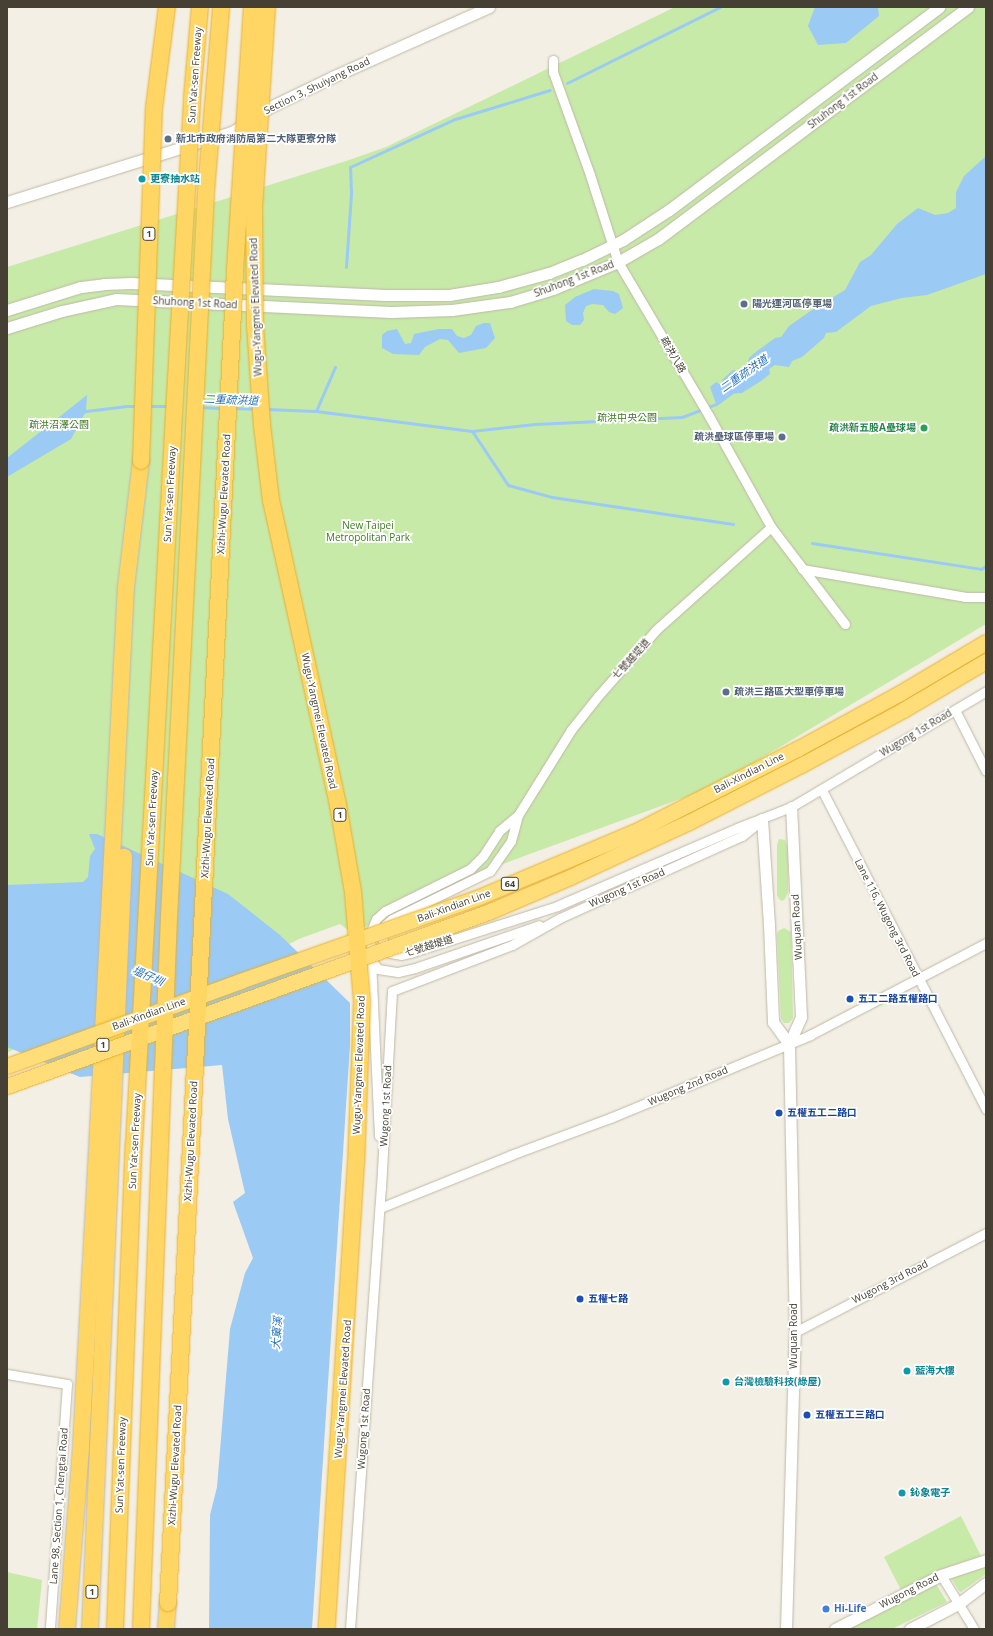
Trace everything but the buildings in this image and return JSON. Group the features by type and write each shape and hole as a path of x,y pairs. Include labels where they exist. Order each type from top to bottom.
{"highway":[{"name":"1","path":"90,1629 141,461 154,108 167,7"},
{"name":"Sun Yat-sen Freeway","path":"114,1629 134,1144 174,397 192,98 200,7"},
{"name":"Sun Yat-sen Freeway","path":"141,1629 169,925 206,191 221,7"},
{"name":"Xizhi-Wugu Elevated Road","path":"166,1629 235,278 252,7"},
{"name":"Wugu-Yangmei Elevated Road","path":"267,7 254,207 255,325 262,425 271,500 339,812 353,892 362,1002 356,1162 327,1629"},
{"name":"1","path":"67,1629 81,1445 126,587 141,461"},
{"name":"Bali-Xindian Line","path":"7,1066 247,978 479,897 634,832 797,749 900,693 986,642"},
{"name":"Bali-Xindian Line","path":"7,1086 488,912 570,877 689,822 801,765 903,710 986,662"},
{"path":"109,1629 116,1597"}],"street":[{"name":"Section 3, Shuiyang Road","path":"7,202 232,132 268,108 332,77 489,7"},
{"name":"Shuhong 1st Road","path":"7,310 81,287 104,284 131,283 385,295 449,295 498,287 549,273 582,260 614,244 669,210 939,7"},
{"name":"Shuhong 1st Road","path":"7,328 62,311 116,299 391,312 452,310 517,300 553,289 618,262 658,239 968,7"},
{"name":"疏洪八路","path":"553,60 553,72 614,244 618,262 709,416 771,527 845,624"},
{"name":"七號越堤道","path":"381,1188 370,940 376,919 385,911 470,869 483,856 499,831 518,815 571,730 626,664 661,626 771,527"},
{"path":"802,569 966,597 986,597"},
{"name":"Wugong 1st Road","path":"557,906 737,828 791,808 986,691"},
{"path":"955,710 986,771"},
{"name":"Lane 116, Wugong 3rd Road","path":"822,790 986,1109"},
{"name":"Wuquan Road","path":"786,1629 795,1332 788,1044 801,1017 791,808"},
{"name":"七號越堤道","path":"518,815 512,841 490,871 392,920 385,926 382,934 384,946 390,953 401,955 557,906"},
{"path":"762,819 769,925 773,1022 788,1044"},
{"name":"Wugong 1st Road","path":"350,1629 380,1208 392,991 512,945 560,918 742,836 762,819"},
{"name":"七號越堤道","path":"371,960 378,969 398,972 415,968 560,918"},
{"name":"Wugong 2nd Road","path":"380,1208 510,1155 610,1118 810,1035 918,977 986,943"},
{"name":"Wugong 3rd Road","path":"795,1332 986,1233"},
{"name":"Lane 98, Section 1, Chengtai Road","path":"7,1374 67,1384 50,1629"},
{"name":"Wugong Road","path":"835,1629 941,1575 986,1560"},
{"path":"941,1575 974,1629"},
{"path":"910,1629 958,1604 986,1583"}],"green space":[{"name":"疏洪中央公園","path":"675,7 986,7 986,624 713,787 481,872 352,933 340,924 299,939 222,978 46,1032 7,1053 7,267 346,161 386,147"},
{"path":"779,839 785,840 788,848 788,893 782,901 777,895 777,845"},
{"path":"784,928 791,932 793,1018 789,1023 784,1023 781,1019 777,935 778,931"},
{"path":"961,1516 981,1556 943,1569 901,1590 884,1557"},
{"path":"986,1564 986,1574 961,1592 959,1591 951,1578 952,1575"},
{"path":"7,1572 42,1580 37,1629 7,1629"},
{"path":"935,1582 947,1602 892,1629 846,1629"}],"water":[{"path":"815,7 878,7 879,16 846,43 818,45 808,26"},
{"path":"986,156 986,274 927,295 902,298 871,306 836,332 826,333 824,338 802,357 792,361 789,367 775,365 769,369 770,374 761,381 742,393 727,394 721,403 716,404 710,387 716,382 721,385 723,379 733,370 741,370 748,363 749,358 775,338 781,337 789,326 845,290 860,262 871,255 897,224 918,208 935,215 948,213 956,208 956,192 964,176"},
{"path":"594,289 613,291 619,294 623,308 615,314 609,312 603,305 592,304 586,306 583,313 584,320 580,325 572,325 566,321 565,305 575,297"},
{"path":"484,323 490,323 495,338 486,348 459,353 448,340 440,339 425,347 419,355 393,354 382,348 382,335 387,331 397,329 405,344 411,343 414,334 439,329 452,329 457,336 464,338 471,335 476,326"},
{"path":"87,395 86,411 71,439 7,477 7,458"},
{"path":"89,834 97,834 228,894 280,935 350,1003 350,1045 312,1629 209,1629 210,1515 217,1487 230,1329 245,1273 253,1258 233,1202 245,1193 228,1119 222,1065 80,1077 7,1047 7,885 83,882 88,877 90,856 95,849"}],"waterway":[{"path":"567,83 720,7"},
{"path":"346,267 351,193 350,167 455,119 550,90"},
{"path":"316,411 335,367"},
{"name":"二重疏洪道","path":"266,409 316,411 472,431 535,424 682,417 716,404 734,391"},
{"name":"二重疏洪道","path":"83,412 125,406 138,406"},
{"name":"二重疏洪道","path":"148,406 170,406"},
{"name":"二重疏洪道","path":"200,407 222,408"},
{"name":"二重疏洪道","path":"232,408 256,409"},
{"name":"二重疏洪道","path":"472,431 508,485 552,497 733,524"},
{"path":"812,543 981,569 986,566"}],"place":[{"name":"新北市政府消防局第二大隊更寮分隊","path":"168,139"},
{"name":"更寮抽水站","path":"142,179"},
{"name":"陽光運河區停車場","path":"744,304"},
{"name":"疏洪新五股A壘球場","path":"924,428"},
{"name":"疏洪壘球區停車場","path":"782,437"},
{"name":"疏洪三路區大型車停車場","path":"726,692"},
{"name":"五工二路五權路口","path":"850,999"},
{"name":"五權五工二路口","path":"779,1113"},
{"name":"五權七路","path":"580,1299"},
{"name":"藍海大樓","path":"907,1371"},
{"name":"台灣檢驗科技(綠屋)","path":"726,1382"},
{"name":"五權五工三路口","path":"807,1415"},
{"name":"鈊象電子","path":"902,1493"},
{"name":"Hi-Life","path":"826,1609"}],"park label":[{"name":"疏洪沼澤公園","path":"59,425"},
{"name":"New Taipei Metropolitan Park","path":"368,530"}],"water label":[{"name":"塭仔圳","path":"148,976"},
{"name":"大窠溪","path":"277,1333"}]}
